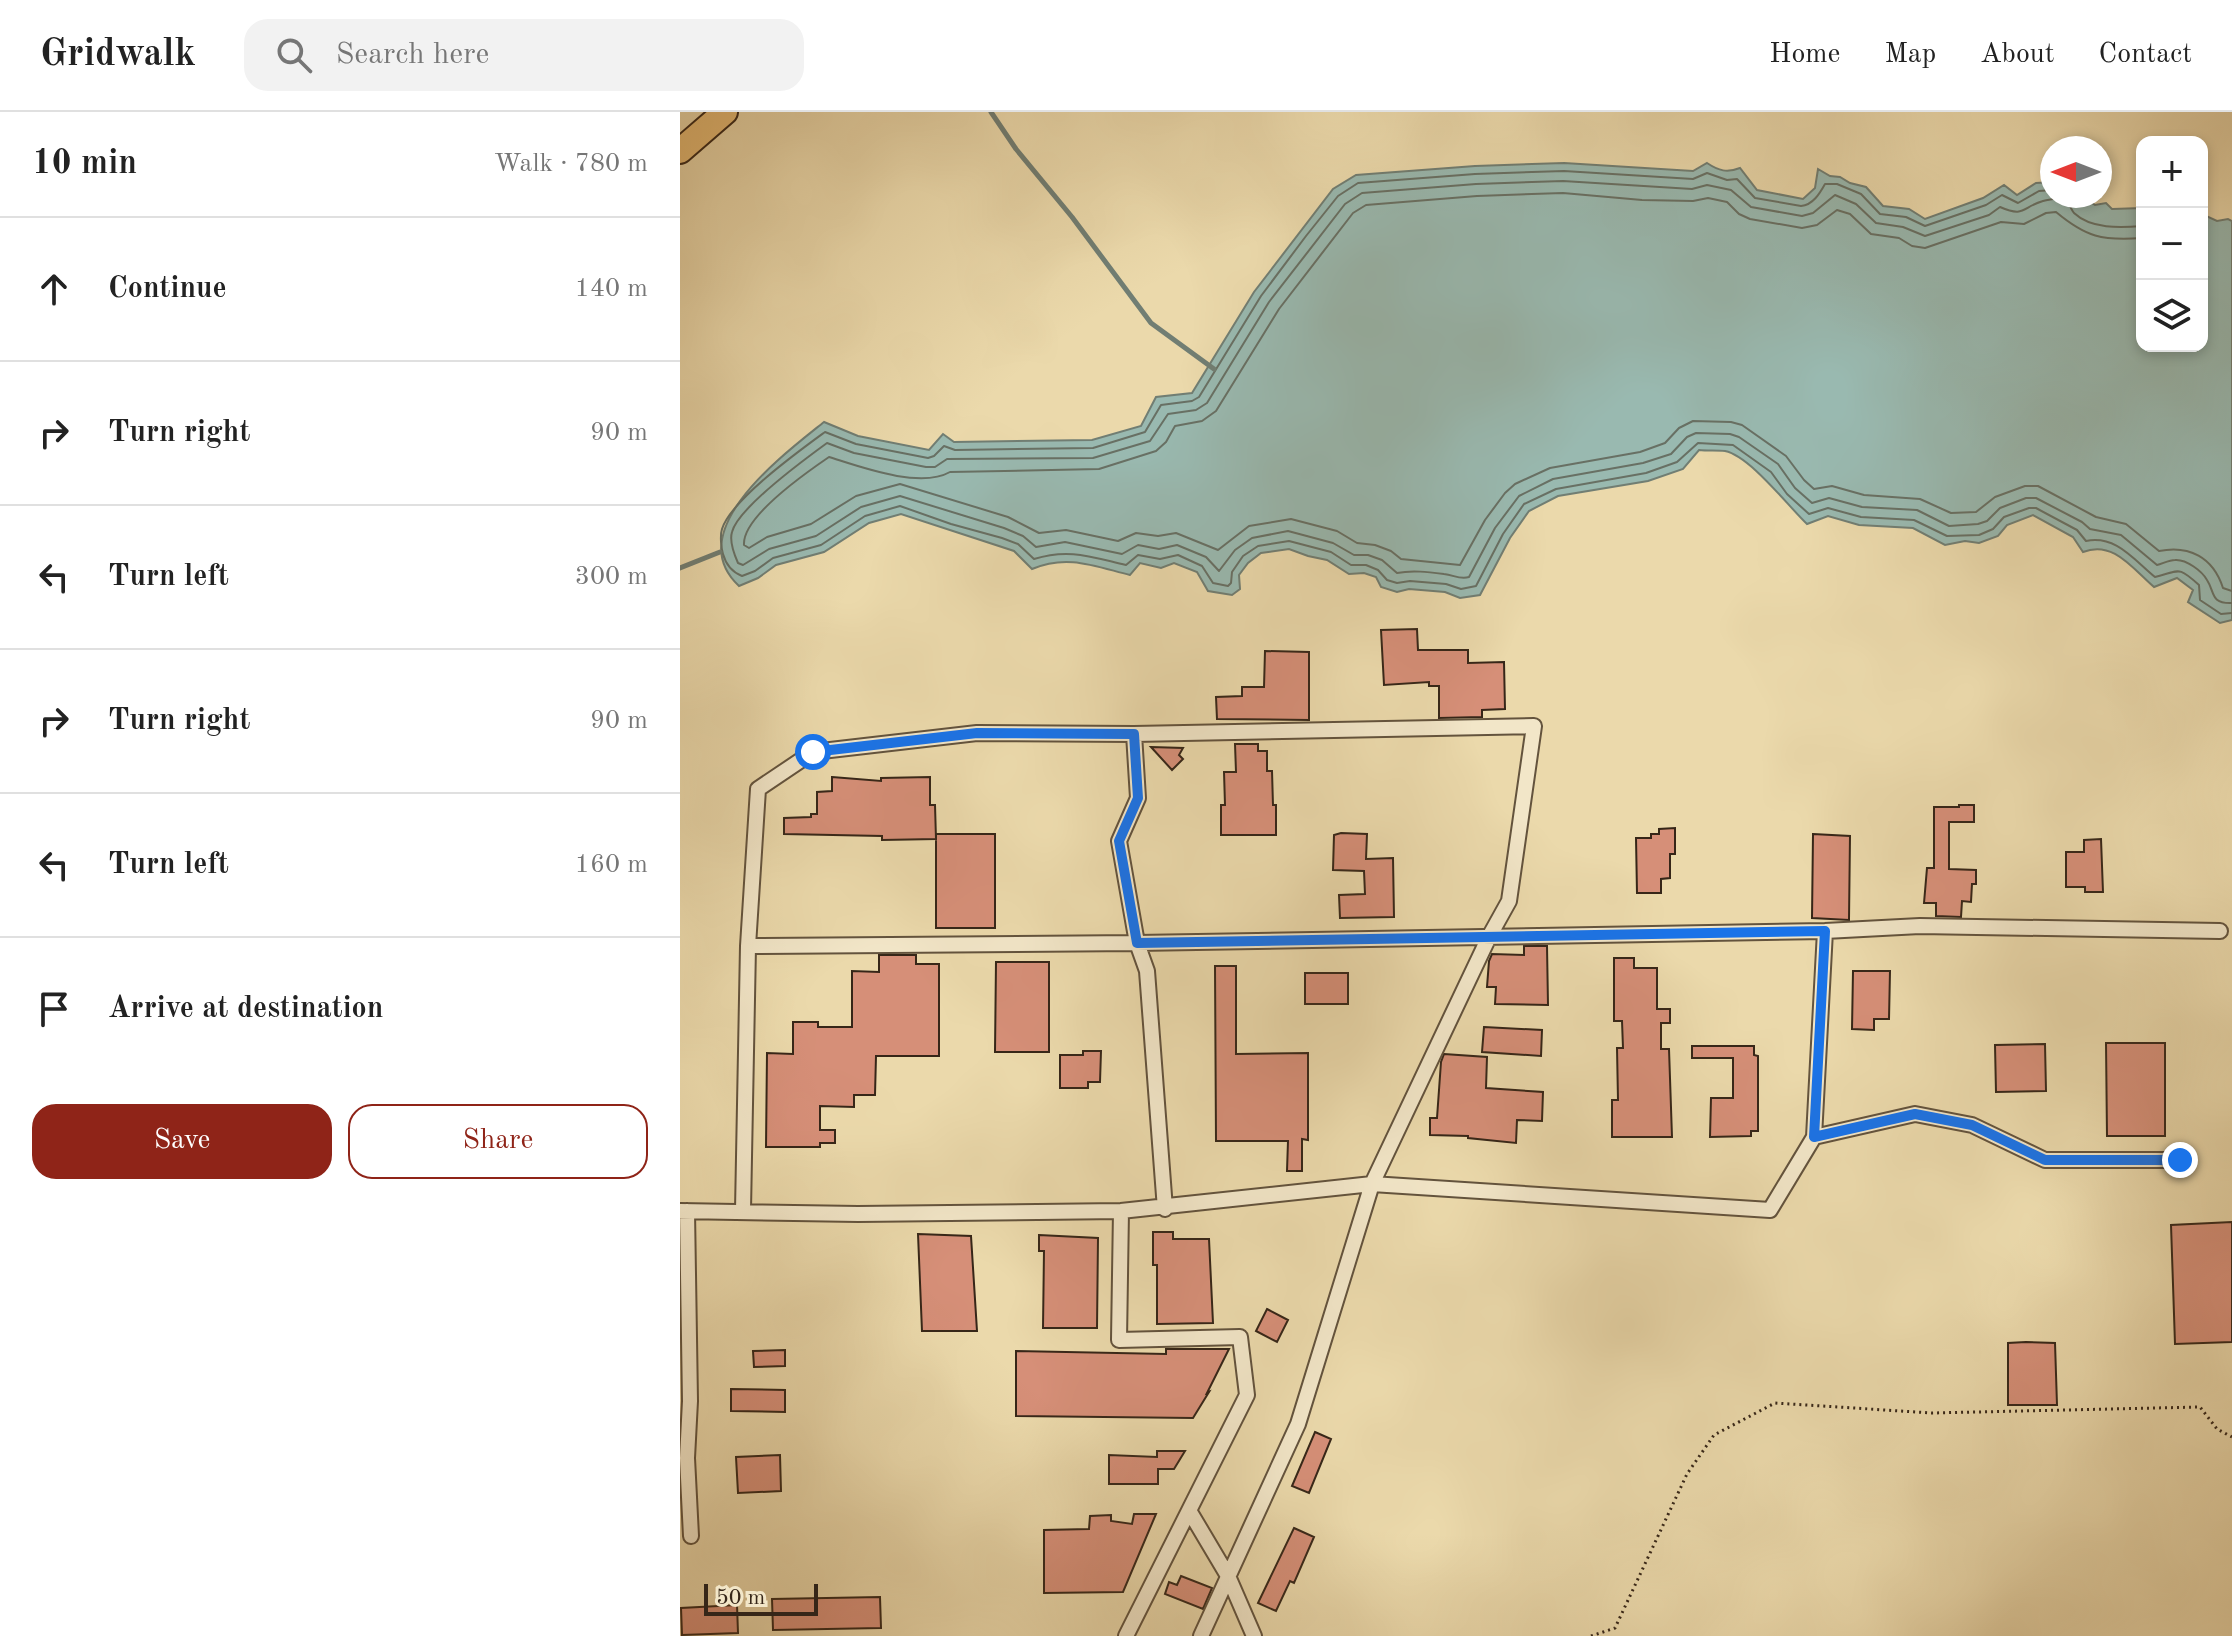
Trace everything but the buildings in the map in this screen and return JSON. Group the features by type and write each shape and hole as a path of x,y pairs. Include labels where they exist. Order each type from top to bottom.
{"highway":[{"path":"680,151 725,112"}],"street":[{"path":"743,1210 748,946 758,789 813,752 977,733 1134,734 1534,726 1509,901 1372,1184 1298,1424 1201,1636"},
{"path":"1134,734 1138,798 1119,841 1137,943 1147,971 1165,1209"},
{"path":"748,946 1489,937 1825,931 1920,926 2220,931"},
{"path":"691,1536 685,1401 684,1211 832,1214 1121,1211 1165,1209 1372,1184 1770,1210 1814,1137 1825,931"},
{"path":"1814,1137 1915,1114 1972,1125 2045,1160 2180,1160"},
{"path":"1121,1211 1119,1340 1240,1337 1247,1395 1126,1636"},
{"path":"1190,1512 1228,1576 1254,1636"}],"path":[{"path":"1591,1636 1615,1628 1687,1474 1714,1435 1775,1403 1932,1413 2200,1407 2217,1429 2232,1437"}],"water":[{"path":"1564,163 1693,171 1707,163 1723,170 1740,168 1757,190 1803,199 1815,188 1818,169 1866,187 1883,206 1909,209 1925,219 1983,198 2004,185 2017,195 2040,183 2040,208 2136,208 2136,352 2208,352 2208,217 2217,221 2232,221 2232,620 2220,623 2188,602 2193,590 2177,578 2154,587 2122,558 2104,550 2083,552 2073,537 2033,515 2007,525 1998,536 1979,543 1965,541 1945,545 1913,528 1859,525 1828,516 1807,524 1746,462 1725,451 1699,450 1683,469 1648,481 1558,496 1529,511 1510,538 1480,595 1460,598 1445,592 1409,589 1397,592 1381,587 1376,577 1364,573 1349,574 1327,560 1289,549 1261,553 1248,563 1239,575 1240,589 1232,595 1208,591 1197,572 1174,563 1161,568 1140,563 1130,575 1069,562 1032,569 1014,551 901,514 869,523 824,552 776,565 758,578 739,586 724,565 722,542 729,519 744,496 785,454 824,422 858,436 929,450 943,434 954,442 1092,440 1141,426 1156,397 1192,393 1254,292 1333,189 1356,175"}],"waterway":[{"path":"991,112 1016,149 1072,217 1151,323 1214,369"},
{"path":"680,568 720,552"}],"route":[{"path":"813,752 977,733 1134,734 1138,798 1119,841 1137,943 1825,931 1814,1137 1915,1114 1972,1125 2045,1160 2180,1160"}]}
